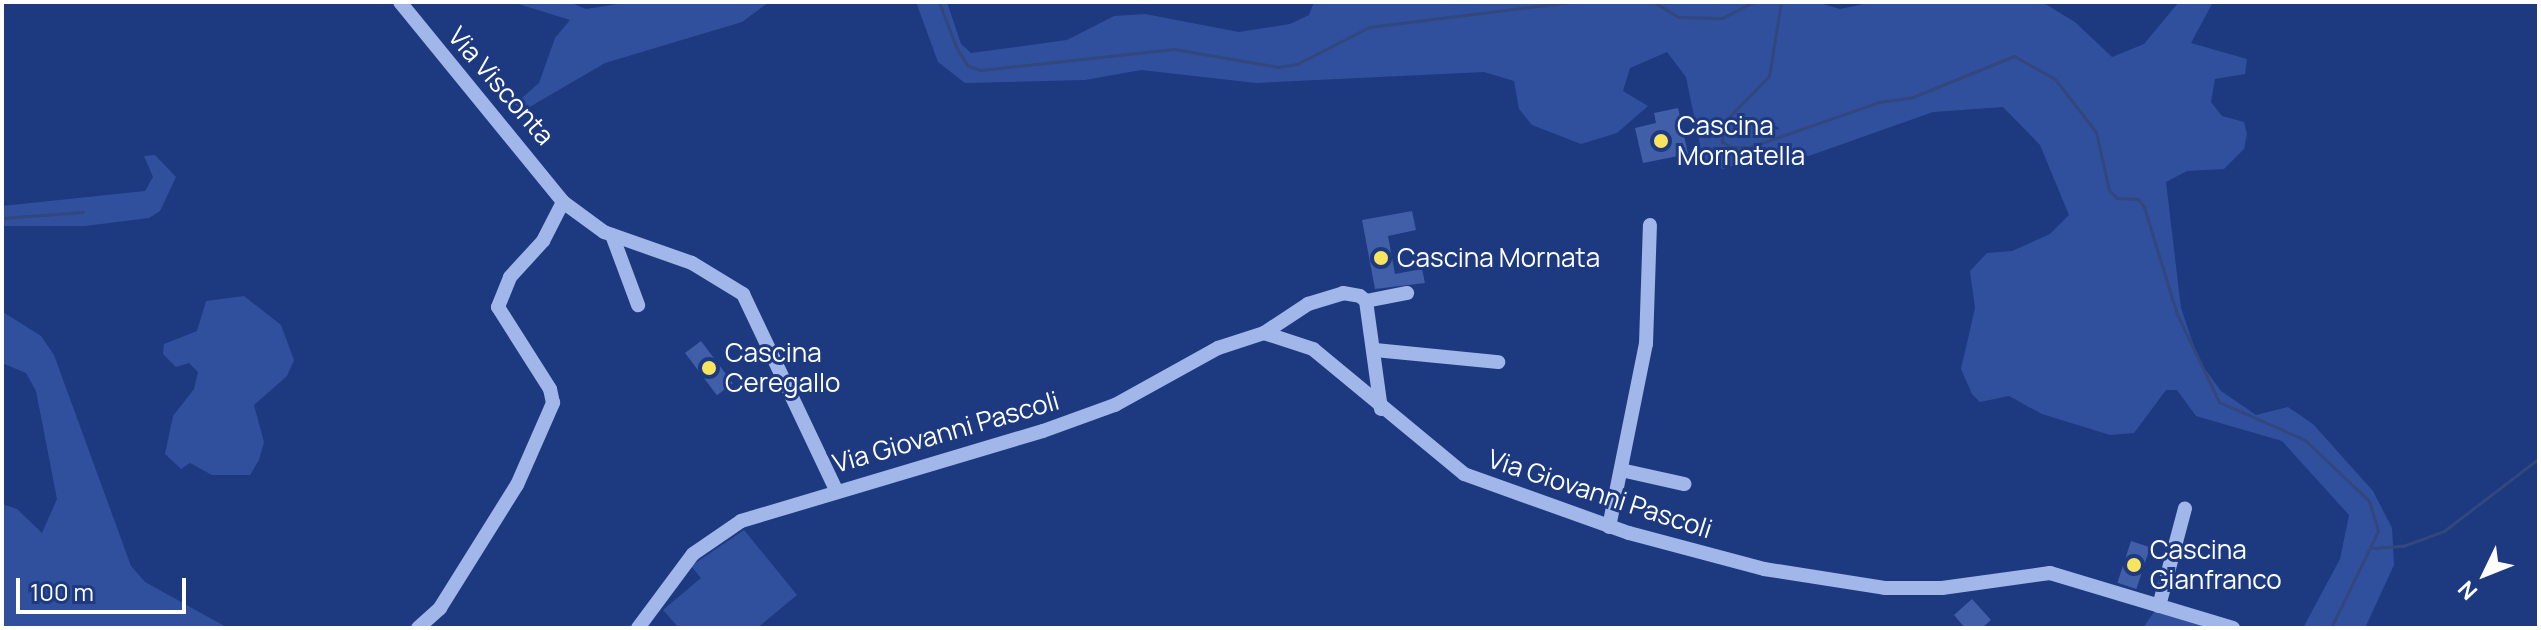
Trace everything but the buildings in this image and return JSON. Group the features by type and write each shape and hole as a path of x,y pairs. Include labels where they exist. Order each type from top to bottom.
{"street":[{"name":"Via Visconta","path":"400,2 563,202 612,235 692,263 743,294 836,490"},
{"path":"418,628 440,608 514,490 553,403 550,389 498,307 510,277 543,241 563,202"},
{"path":"1609,527 1646,344 1650,225"},
{"path":"612,235 638,305"},
{"path":"1264,333 1279,319 1332,295 1366,301 1407,293"},
{"path":"1366,301 1381,409"},
{"name":"Via Giovanni Pascoli","path":"638,628 675,575 710,540 754,516 1092,413 1218,348 1264,333 1313,349 1381,409 1464,474 1609,527 1823,580 1927,589 2050,573 2233,628"},
{"path":"1375,350 1498,362"},
{"path":"1621,470 1684,484"},
{"path":"2159,606 2185,508"}],"shaded area":[{"path":"512,2 569,2 586,9 630,2 769,2 742,22 605,63 521,112 515,104 539,83 555,38 570,20"},
{"path":"916,2 947,2 961,44 971,53 1067,40 1114,16 1145,14 1239,32 1290,24 1309,15 1314,2 1817,2 1840,9 1873,2 2042,2 2075,22 2112,57 2144,44 2179,2 2213,2 2191,43 2247,59 2245,74 2215,79 2211,102 2222,116 2244,122 2247,134 2244,149 2224,169 2187,171 2166,182 2181,308 2199,361 2221,391 2256,415 2288,407 2313,424 2373,491 2392,528 2394,565 2365,628 2303,628 2340,559 2349,515 2282,441 2196,416 2177,390 2166,390 2134,433 2110,435 2042,414 2009,396 1980,402 1972,394 1961,369 1975,308 1970,271 1987,253 2012,251 2050,234 2069,215 2040,145 2003,107 1933,112 1803,158 1746,161 1723,169 1707,162 1701,150 1686,77 1667,52 1630,68 1623,91 1648,106 1617,133 1581,144 1532,125 1519,109 1514,81 1484,72 1256,83 1141,70 1085,80 965,83 938,62"},
{"path":"155,155 176,177 160,211 149,218 85,226 2,226 2,206 145,191 153,177 144,156"},
{"path":"244,296 281,325 294,360 287,376 254,405 264,442 259,460 250,475 212,475 190,463 181,469 165,454 173,416 194,389 198,372 189,363 176,367 163,354 164,344 197,331 206,301"},
{"path":"3,312 41,336 54,355 131,566 145,582 228,628 2,628 2,504 17,509 42,533 57,499 36,391 26,373 2,363"},
{"path":"744,530 797,595 757,628 679,628 663,610 701,578 691,566"},
{"path":"2156,609 2216,628 2143,628"}],"waterway":[{"path":"939,2 956,47 968,66 980,70 1174,49 1278,67 1297,64 1369,27 1569,2"},
{"path":"1654,2 1678,17 1722,18 1753,2"},
{"path":"1781,2 1769,76 1724,122 1722,142 1731,147 1750,147 1879,102 1913,97 2014,56 2055,79 2096,132 2109,190 2117,198 2138,199 2144,207 2177,314 2219,402 2305,440 2369,501 2378,531 2331,628"},
{"path":"2,218 83,212"},
{"path":"2372,548 2403,546 2444,531 2539,458"}],"place":[{"name":"Cascina Mornatella","path":"1661,141"},
{"name":"Cascina Mornata","path":"1381,258"},
{"name":"Cascina Ceregallo","path":"709,368"},
{"name":"Cascina Gianfranco","path":"2134,565"}]}
